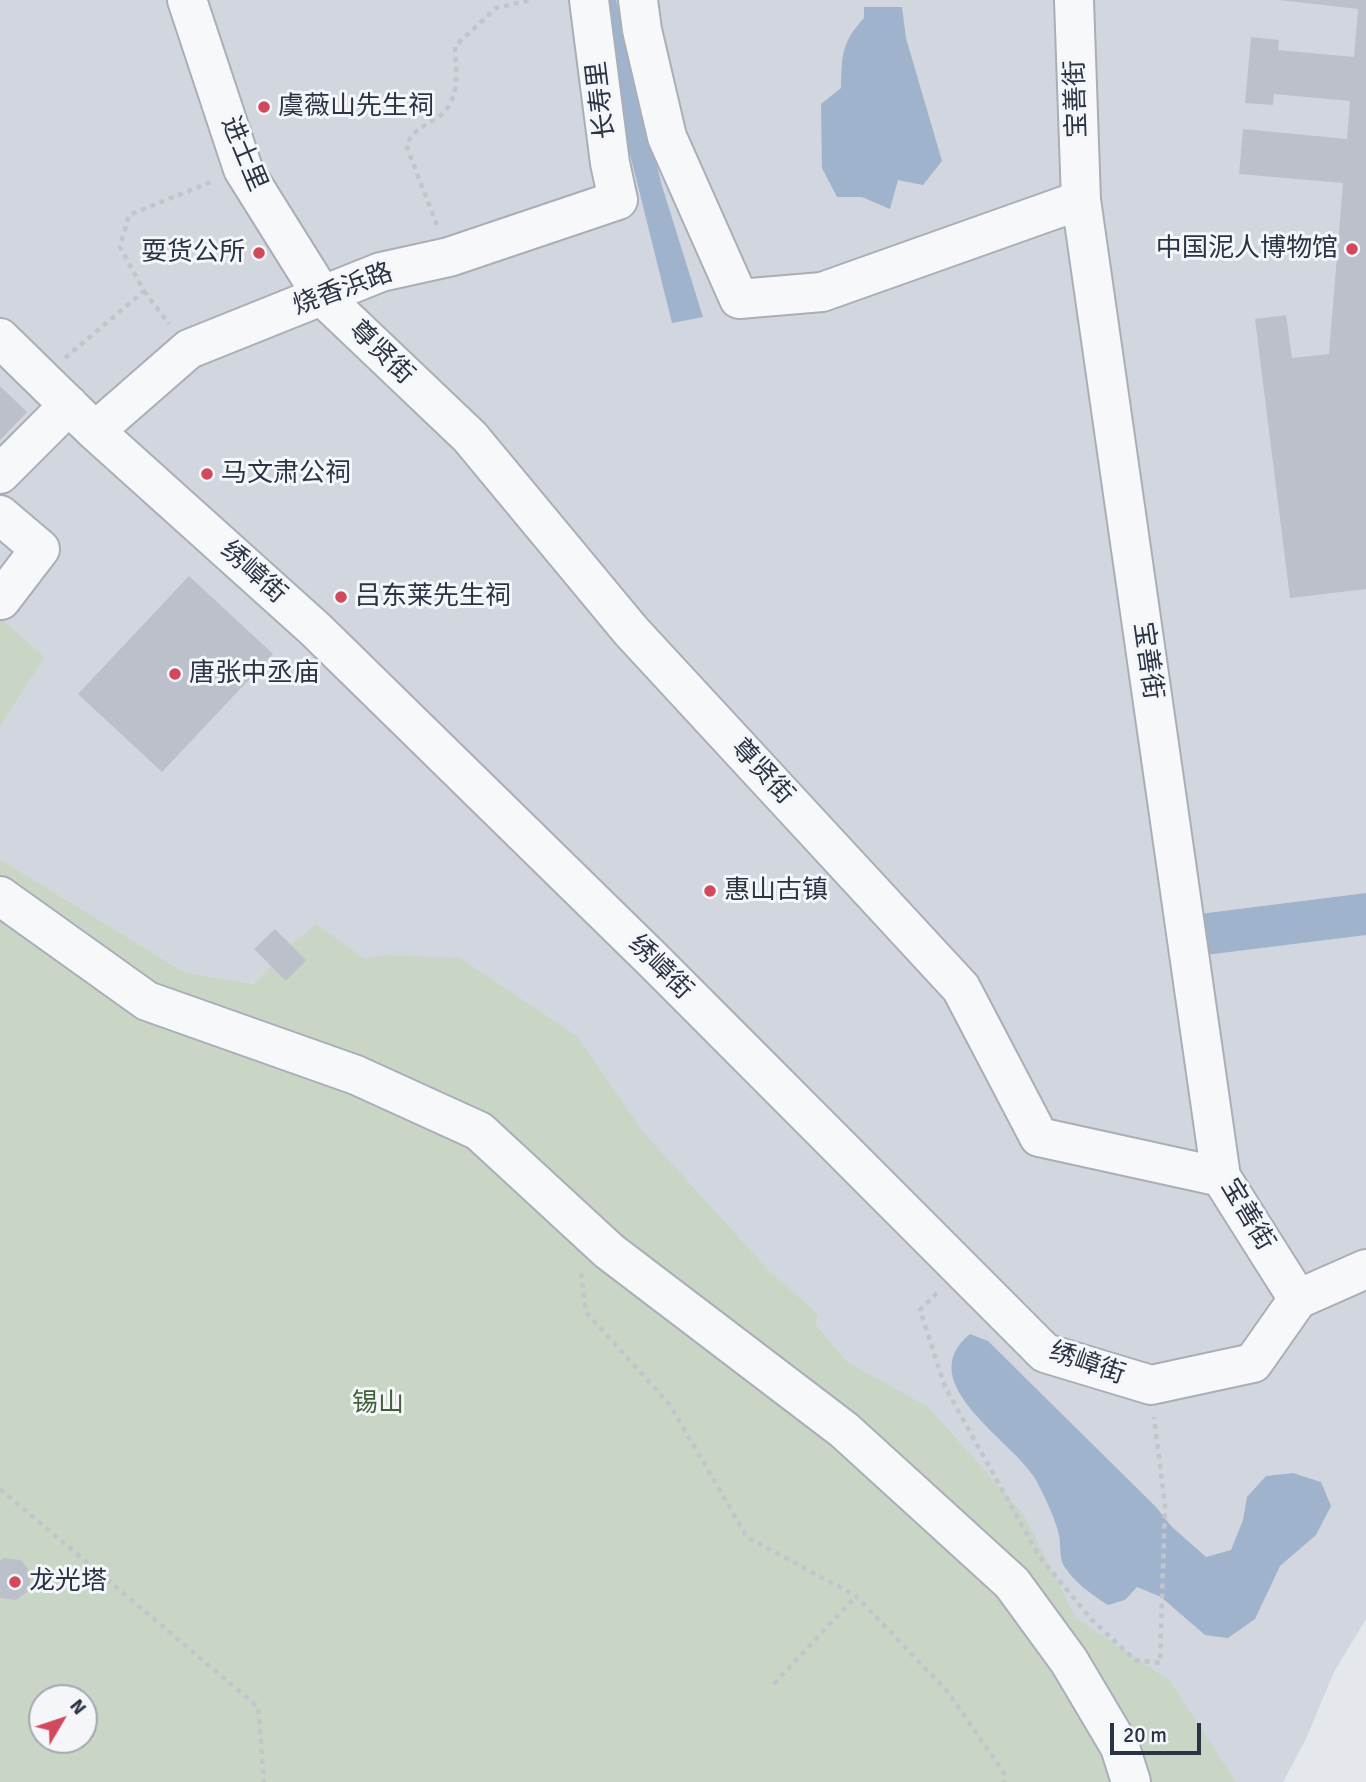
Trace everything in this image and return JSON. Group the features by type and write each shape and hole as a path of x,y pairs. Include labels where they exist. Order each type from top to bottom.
{"street":[{"name":"进士里","path":"187,0 243,169 323,297"},
{"name":"长寿里","path":"589,0 607,143 618,200"},
{"path":"638,0 642,30 667,136 739,299 822,292 1080,200"},
{"name":"宝善街","path":"1074,0 1080,200 1221,1177 1298,1299"},
{"path":"607,143 667,136"},
{"name":"烧香浜路","path":"0,474 189,349 381,272 449,257 618,200"},
{"name":"尊贤街","path":"323,297 470,437 631,631 961,988 1039,1137 1221,1177"},
{"name":"绣嶂街","path":"0,338 82,418 315,629 653,960 1045,1353 1151,1385 1253,1363 1298,1299"},
{"path":"0,515 40,549 1,600"},
{"path":"0,896 147,1000 356,1075 479,1131 609,1251 844,1430 1012,1583 1069,1661 1120,1747 1131,1782"},
{"path":"1298,1299 1366,1269"}],"path":[{"path":"449,257 406,145 413,132 444,114 454,100 455,46 496,8 531,0"},
{"path":"41,378 145,292 120,247 129,215 243,169"},
{"path":"574,1219 586,1312 670,1405 747,1536 812,1575 856,1596 947,1691 1003,1773 1004,1782"},
{"path":"960,1268 920,1310 945,1387 1040,1556 1092,1620 1135,1660 1160,1663 1165,1506 1151,1385"},
{"path":"0,1489 258,1707 264,1782"},
{"path":"774,1684 856,1596"}],"shaded area":[{"name":"惠山古镇","path":"0,0 1366,0 1366,1619 1334,1672 1305,1741 1283,1782 1207,1782 1135,1686 797,1352 819,1316 291,945 255,984 184,972 0,859 0,727 45,657 0,617"}],"green space":[{"path":"0,617 45,657 0,727"},
{"name":"锡山","path":"0,859 184,972 254,984 291,945 316,924 365,959 382,955 460,958 577,1036 643,1132 769,1271 819,1315 815,1324 847,1362 928,1407 1023,1514 1076,1618 1169,1680 1236,1782 0,1782"}],"water":[{"path":"597,0 616,0 662,186 703,317 672,323 602,41"},
{"path":"864,7 902,7 906,38 942,161 923,185 898,180 890,209 862,197 837,197 822,168 821,104 841,88 844,50 864,18"},
{"path":"1366,893 1366,935 1173,959 1168,918"},
{"path":"970,1334 988,1341 1156,1507 1171,1526 1206,1557 1231,1550 1243,1520 1247,1497 1266,1476 1293,1473 1321,1482 1331,1506 1316,1535 1280,1566 1255,1619 1228,1638 1205,1635 1161,1597 1137,1587 1125,1600 1108,1605 1079,1583 1062,1563 1057,1528 1036,1480 958,1391 952,1372 955,1353"}],"building":[{"name":"中国泥人博物馆","path":"1279,0 1366,0 1366,589 1290,598 1255,319 1286,315 1292,358 1329,354 1343,183 1239,174 1243,129 1347,139 1350,101 1274,94 1273,105 1245,103 1251,37 1279,40 1278,50 1354,57 1358,9"},
{"path":"0,386 27,412 0,440"},
{"name":"唐张中丞庙","path":"189,576 273,654 162,772 78,694"},
{"path":"275,929 306,960 286,981 254,949"},
{"name":"龙光塔","path":"4,1558 21,1560 31,1573 29,1590 16,1600 0,1598 0,1561"}],"place":[{"name":"虞薇山先生祠","path":"264,107"},
{"name":"中国泥人博物馆","path":"1352,249"},
{"name":"耍货公所","path":"259,253"},
{"name":"马文肃公祠","path":"207,474"},
{"name":"吕东莱先生祠","path":"341,597"},
{"name":"唐张中丞庙","path":"175,674"},
{"name":"惠山古镇","path":"710,891"},
{"name":"龙光塔","path":"15,1582"}]}
